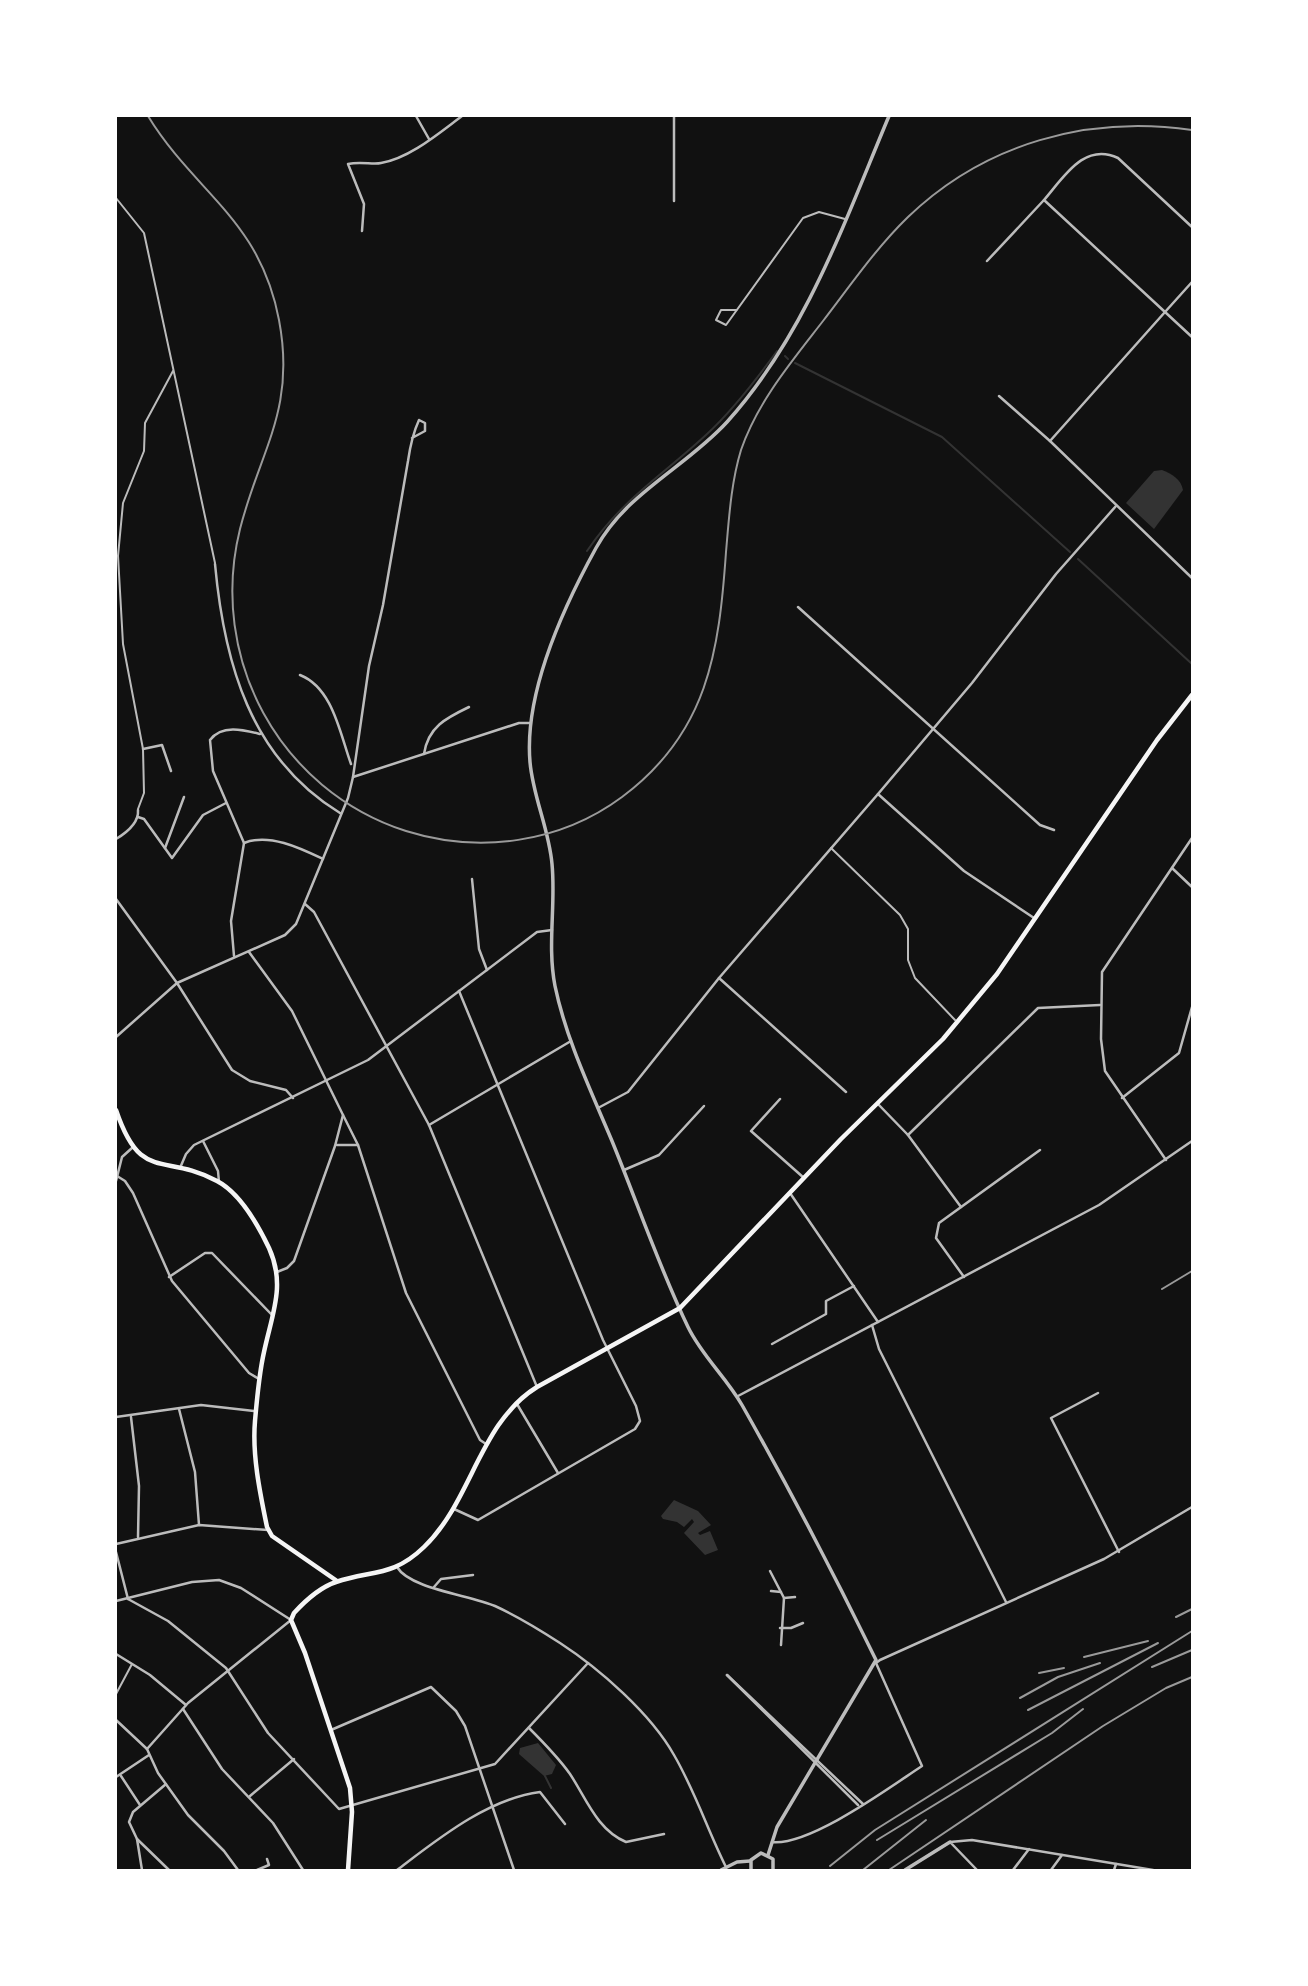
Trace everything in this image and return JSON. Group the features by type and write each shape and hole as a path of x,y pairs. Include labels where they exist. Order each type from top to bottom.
{"main road":[{"path":"348,1871 352,1806 344,1765 291,1620 301,1606 337,1581 375,1575 397,1567 427,1544 454,1509 502,1418 516,1403 537,1387 680,1308 958,1023 1157,740 1191,698"},
{"path":"116,1110 132,1148 148,1159 219,1182 253,1220 268,1247 277,1272 278,1297 260,1379 255,1452 268,1530 337,1581"}],"street":[{"path":"416,116 429,139"},
{"path":"362,231 364,204 348,164 368,160 379,164 429,139 462,116"},
{"path":"674,116 674,201"},
{"path":"772,1842 784,1842 829,1825 916,1770 922,1763 876,1663 737,1396 702,1351 680,1308 572,1041 554,980 552,863 548,832 531,773 530,723 553,643 577,585 598,544 617,517 695,452 727,422 758,385 798,325 889,116"},
{"path":"988,261 1083,158 1094,153 1107,153 1118,158 1192,227"},
{"path":"1044,200 1192,337"},
{"path":"1050,441 1192,282"},
{"path":"999,396 1050,441 1192,578"},
{"path":"116,1037 177,984 292,929 305,904 353,777 412,438 419,421 425,423 425,431 412,438"},
{"path":"598,1108 624,1097 719,978 933,730 1056,574 1116,506"},
{"path":"215,564 219,616 230,662 260,734 284,765 340,813"},
{"path":"798,607 1040,825 1054,830"},
{"path":"300,675 311,680 324,694 353,767"},
{"path":"424,754 431,731 441,722 469,707"},
{"path":"353,777 519,723 530,723"},
{"path":"234,956 231,921 244,843 239,825 226,803 214,771 210,740 217,734 237,729 260,734"},
{"path":"143,749 162,745 171,771"},
{"path":"878,794 964,871 1034,918"},
{"path":"164,848 184,797"},
{"path":"138,817 144,819 172,858 203,815 226,803"},
{"path":"116,839 138,817 138,810"},
{"path":"1166,1160 1107,1075 1102,1060 1101,980 1110,957 1192,838"},
{"path":"244,843 254,839 285,844 323,859"},
{"path":"1172,868 1192,887"},
{"path":"472,879 478,949 487,970"},
{"path":"116,899 177,984 232,1070 250,1081 286,1090 293,1098"},
{"path":"305,904 314,912 429,1125 537,1387"},
{"path":"180,1169 188,1151 203,1141 328,1082 386,1046 537,932 552,930"},
{"path":"249,951 292,1011 328,1082 358,1145 406,1293 480,1440 488,1445"},
{"path":"719,978 846,1092"},
{"path":"454,1509 478,1520 635,1429 640,1421 636,1406 607,1349 459,991"},
{"path":"908,1135 1038,1008 1100,1004"},
{"path":"1122,1098 1179,1053 1192,1007"},
{"path":"429,1125 572,1041"},
{"path":"780,1099 751,1131 804,1178"},
{"path":"878,1104 908,1135 961,1207"},
{"path":"624,1170 659,1155 704,1106"},
{"path":"277,1272 285,1270 294,1261 335,1146 343,1115"},
{"path":"203,1141 219,1175 219,1182"},
{"path":"737,1396 1099,1205 1192,1141"},
{"path":"335,1146 358,1145"},
{"path":"132,1148 121,1159 116,1179 133,1192 169,1277 249,1373 260,1379"},
{"path":"964,1277 936,1238 939,1223 1040,1150"},
{"path":"116,1157 121,1159"},
{"path":"790,1193 878,1322"},
{"path":"169,1277 205,1253 212,1253 267,1313 274,1316"},
{"path":"772,1344 826,1314 826,1301 854,1286"},
{"path":"872,1325 879,1349 1007,1603"},
{"path":"1098,1393 1051,1418 1119,1552"},
{"path":"516,1403 558,1473"},
{"path":"116,1417 209,1405 256,1411"},
{"path":"179,1409 195,1472 199,1525"},
{"path":"131,1417 139,1486 138,1537"},
{"path":"768,1854 777,1827 862,1679 876,1663 1119,1552 1192,1507"},
{"path":"116,1544 199,1525 268,1530"},
{"path":"116,1552 128,1599 168,1621 228,1671 253,1713 339,1809 495,1764 588,1664"},
{"path":"397,1567 410,1579 494,1606 561,1644 626,1697 661,1736 680,1765 726,1867"},
{"path":"770,1571 783,1598 781,1645"},
{"path":"434,1587 441,1579 473,1575"},
{"path":"116,1601 192,1582 219,1580 241,1588 291,1620 186,1705 146,1749"},
{"path":"771,1591 780,1592"},
{"path":"783,1598 795,1597"},
{"path":"780,1628 791,1628 803,1623"},
{"path":"116,1654 133,1663 186,1705"},
{"path":"859,1807 816,1760 727,1675 863,1804"},
{"path":"331,1730 429,1687 460,1716 514,1871"},
{"path":"183,1709 211,1755 250,1796 287,1842 303,1871"},
{"path":"116,1720 146,1749 188,1815 224,1851 238,1871"},
{"path":"529,1728 558,1759 595,1816 611,1832 626,1842 664,1834"},
{"path":"116,1777 149,1755"},
{"path":"250,1796 294,1759"},
{"path":"121,1776 140,1805"},
{"path":"142,1871 137,1839 129,1822 140,1805 166,1784"},
{"path":"397,1871 432,1843 514,1797 540,1792 565,1824"},
{"path":"905,1871 950,1842 961,1838 1153,1871"},
{"path":"137,1839 169,1871"},
{"path":"950,1842 977,1871"},
{"path":"1013,1871 1029,1849"},
{"path":"721,1871 742,1861 750,1861 758,1854 768,1854 774,1861 773,1871"},
{"path":"1051,1871 1062,1855"},
{"path":"257,1871 269,1865 267,1859"},
{"path":"750,1861 751,1871"},
{"path":"1114,1871 1116,1864"}],"lane":[{"path":"116,198 144,233 215,564"},
{"path":"737,310 721,310 716,320 726,325 737,310 803,218 819,212 846,219"},
{"path":"138,810 144,793 143,749 123,644 118,556 123,502 144,451 148,414 173,371"},
{"path":"831,848 900,915 908,929 908,960 915,978 958,1023"},
{"path":"116,1694 133,1663"}],"shaded area":[{"path":"1162,470 1176,477 1183,490 1154,529 1126,503 1154,471"},
{"path":"674,1500 698,1511 711,1525 698,1533 700,1535 710,1531 718,1550 705,1555 684,1533 694,1522 692,1519 684,1527 677,1522 663,1519 661,1516"},
{"path":"538,1743 556,1765 552,1774 544,1776 519,1754 520,1748"}],"waterway":[{"path":"587,551 629,502 726,415 777,351"},
{"path":"785,356 788,359"},
{"path":"795,363 942,437 1070,552"},
{"path":"1078,559 1192,664"},
{"path":"545,1776 551,1788"}],"railway":[{"path":"148,116 166,143 242,231 270,285 279,320 283,352 283,380 279,405 240,529 233,577 235,625 245,670 263,713 289,751 322,785 361,812 406,831 462,842 518,840 572,825 598,813 622,797 651,772 674,746 691,718 713,657 723,589 729,513 738,462 748,432 766,398 788,366 874,254 908,217 938,191 970,170 1004,153 1040,140 1077,131 1115,127 1153,126 1192,130"},
{"path":"1162,1289 1192,1271"},
{"path":"1176,1617 1192,1609"},
{"path":"830,1866 875,1830 1192,1631"},
{"path":"1084,1657 1148,1641"},
{"path":"1028,1710 1158,1643"},
{"path":"1152,1667 1192,1650"},
{"path":"1020,1698 1058,1677 1100,1663"},
{"path":"1039,1673 1064,1668"},
{"path":"889,1870 1103,1726 1166,1688 1192,1677"},
{"path":"877,1840 1052,1733 1083,1709"},
{"path":"863,1870 926,1820"}]}
